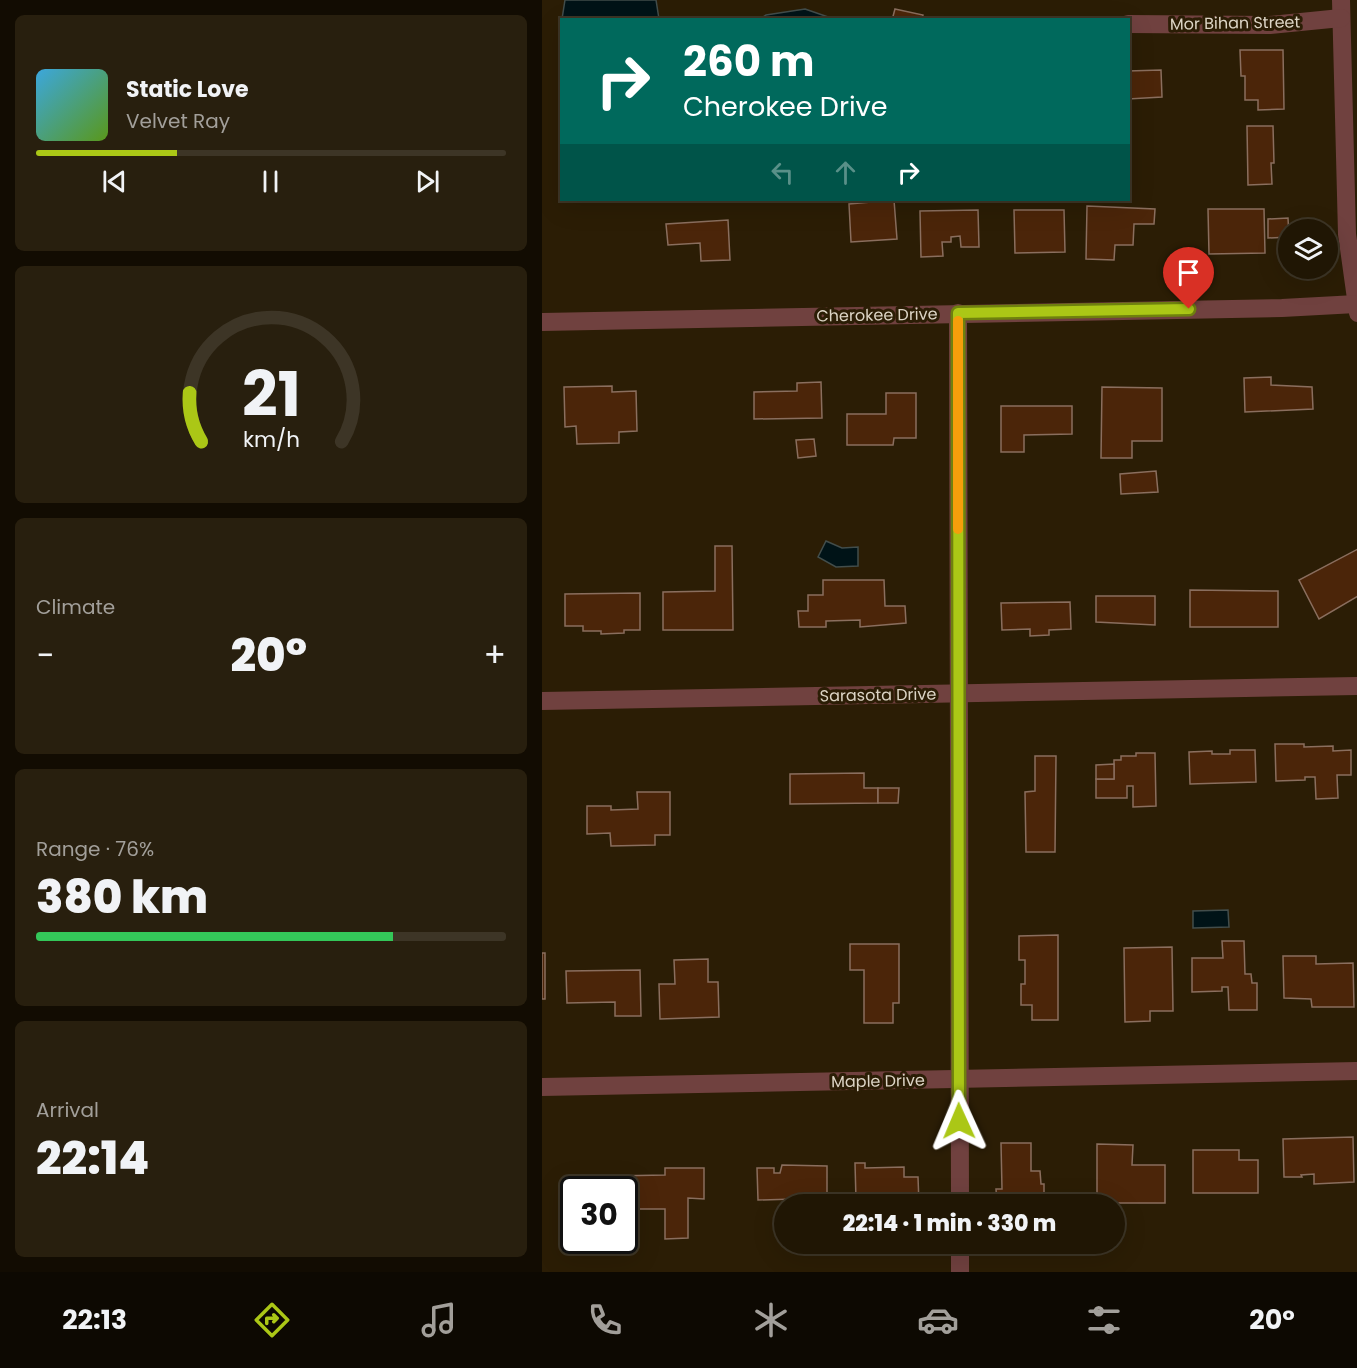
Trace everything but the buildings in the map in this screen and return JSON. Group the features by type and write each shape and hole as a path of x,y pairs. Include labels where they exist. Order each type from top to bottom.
{"street":[{"name":"Mor Bihan Street","path":"1130,24 1270,25 1341,9"},
{"path":"1341,9 1351,169 1347,234 1357,309"},
{"name":"Cherokee Drive","path":"542,322 1270,308 1357,309"},
{"path":"958,313 960,1194"},
{"name":"Sarasota Drive","path":"542,701 1358,686"},
{"name":"Maple Drive","path":"542,1088 1358,1071"},
{"path":"960,1254 960,1272"}],"shaded area":[{"path":"565,0 656,0 659,18 562,18"},
{"path":"805,9 831,18 762,18 766,15"},
{"path":"826,541 842,548 858,547 858,566 836,567 818,557"},
{"path":"1228,910 1229,927 1193,928 1193,911"}],"slow traffic":[{"path":"958,321 958,529"}],"route":[{"path":"959,1121 958,313 1189,309"}]}
